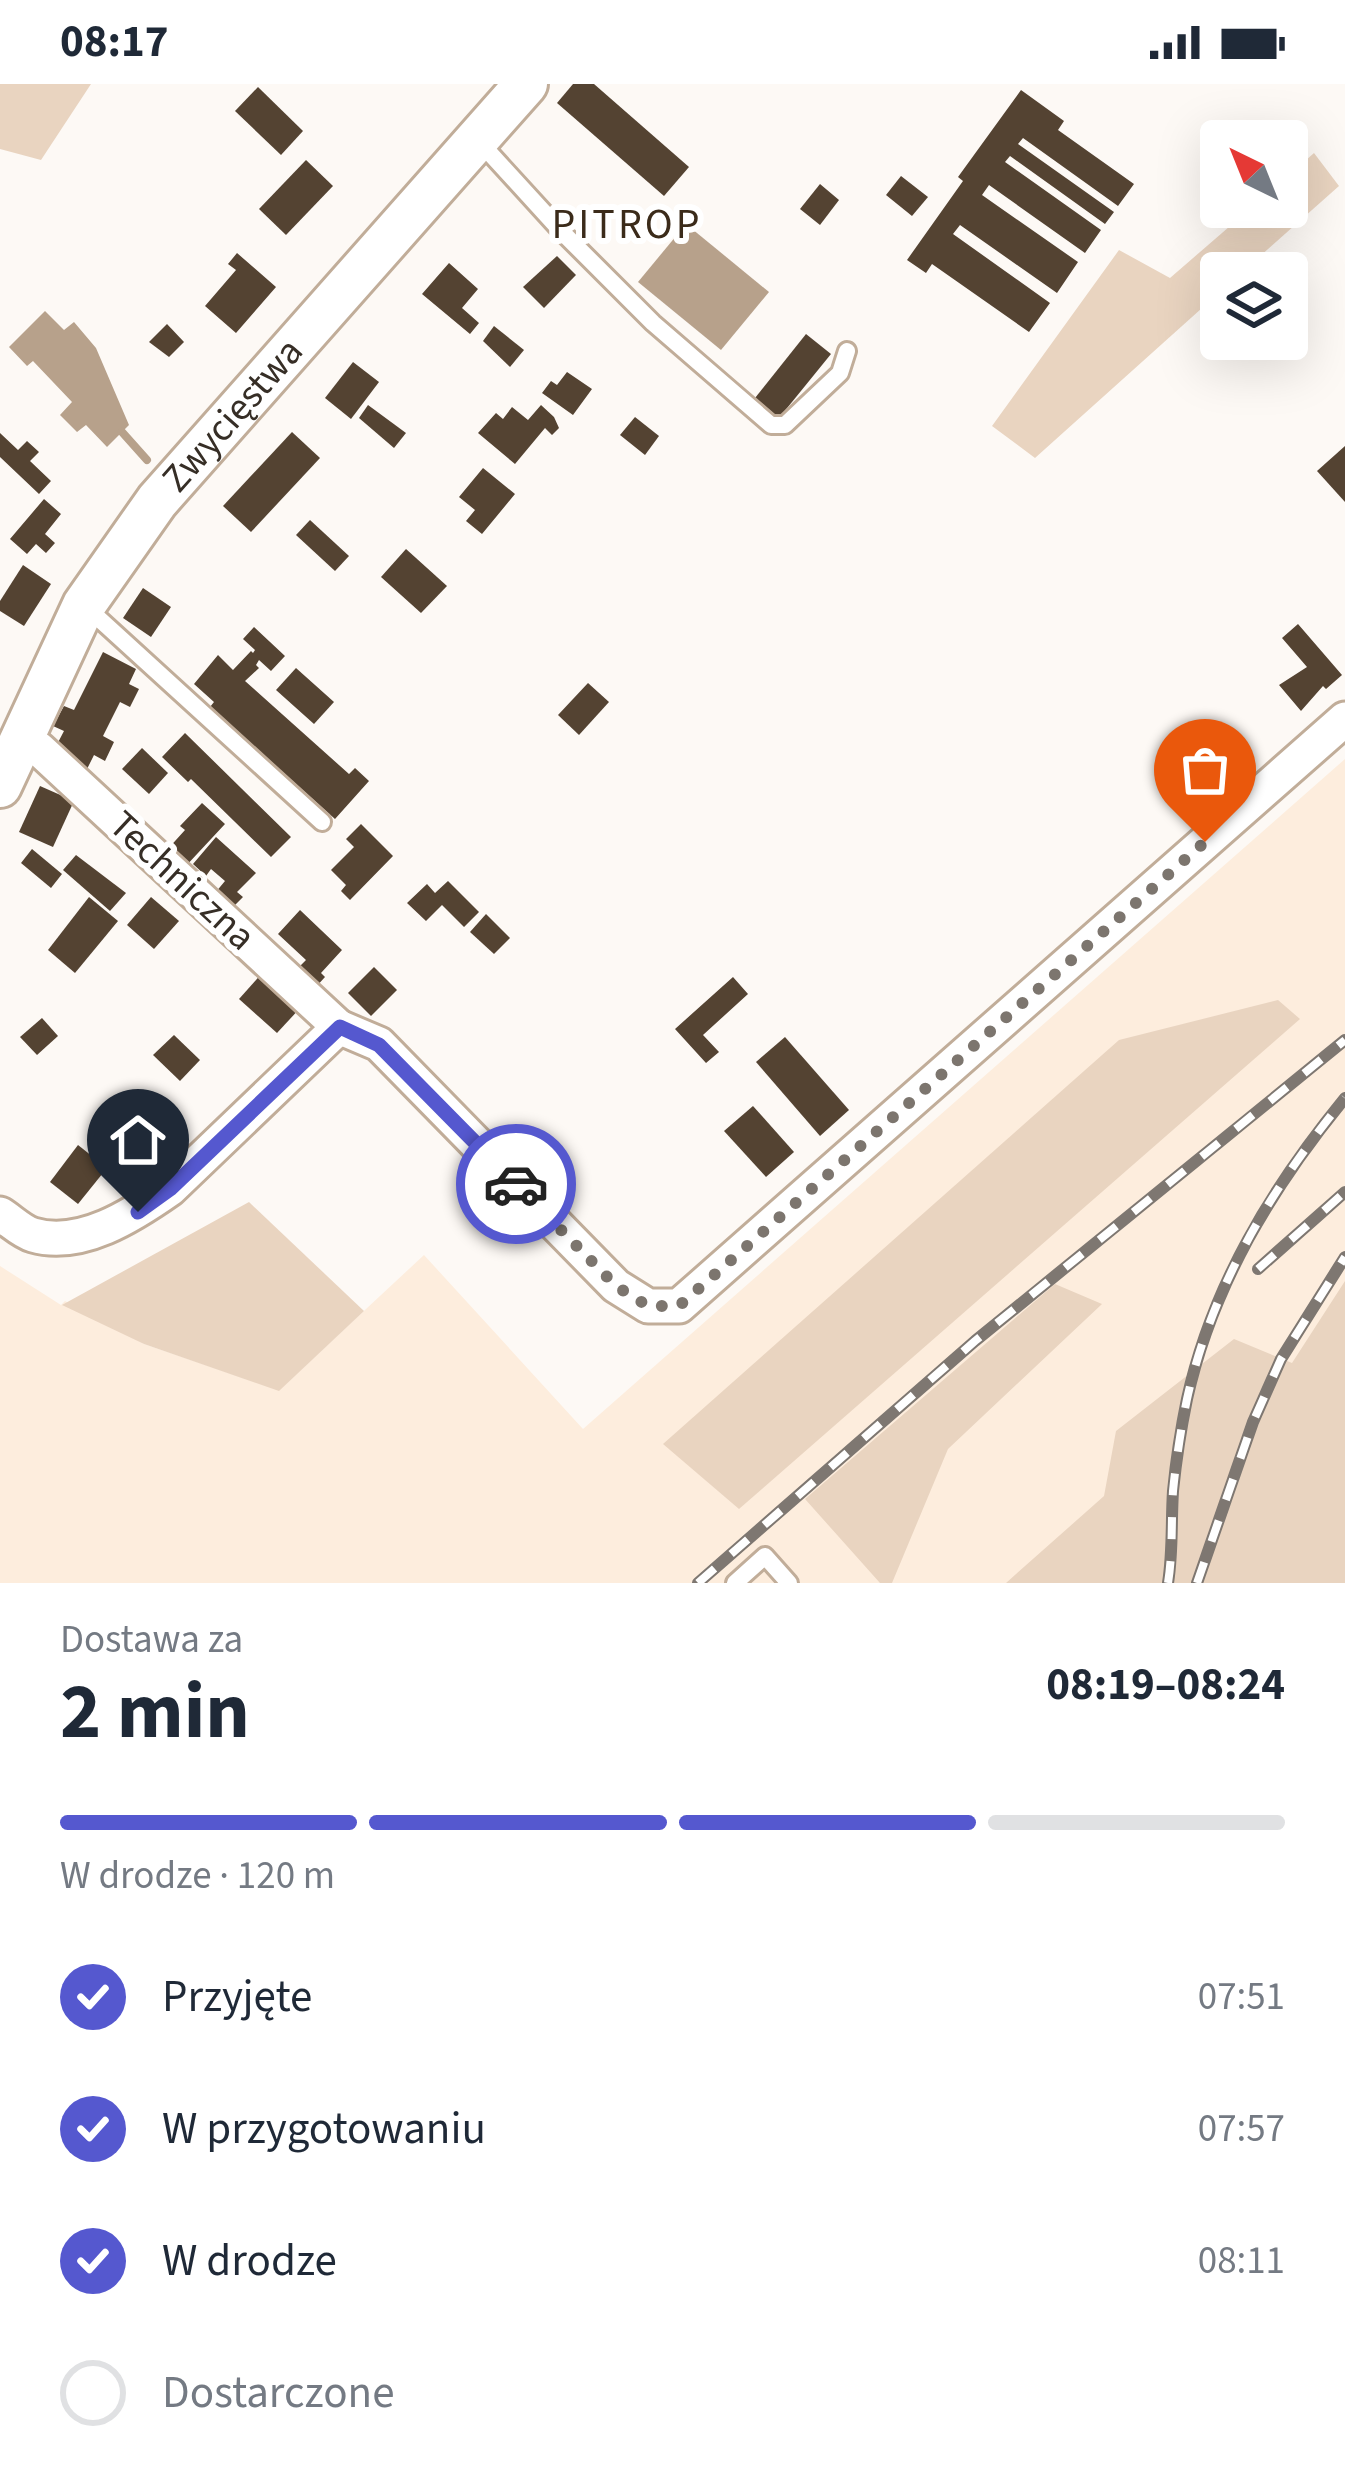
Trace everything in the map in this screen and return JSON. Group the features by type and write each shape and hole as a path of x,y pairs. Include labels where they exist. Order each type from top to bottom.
{"street":[{"name":"Zwycięstwa","path":"0,786 84,605 157,501 526,84"},
{"name":"Techniczna","path":"21,740 39,748 340,1027 379,1045 616,1286 648,1306 679,1306 1345,719"},
{"path":"0,1214 33,1235 81,1236 138,1212 170,1189 340,1027"}],"lane":[{"path":"477,138 620,291 771,425 785,425 840,373 847,351"},
{"path":"84,605 322,822"},
{"path":"735,1583 765,1556 789,1583"}],"shaded area":[{"path":"0,84 91,84 41,160 0,149"},
{"path":"1314,153 1339,186 1308,214 1308,158"},
{"path":"686,224 769,292 721,350 638,282"},
{"path":"1228,228 1292,228 1265,252 1200,252"},
{"path":"1119,250 1170,278 1200,252 1200,310 1035,458 992,426"},
{"path":"45,311 64,330 74,322 96,348 129,425 107,447 86,425 77,432 60,415 72,402 33,361 27,366 9,347"},
{"path":"1345,759 1345,1583 0,1583 0,1266 61,1305 65,1301 144,1344 279,1390 424,1255 583,1429"},
{"path":"1278,1000 1300,1019 739,1509 663,1444 1119,1040"},
{"path":"249,1202 364,1311 279,1391 144,1344 62,1305"},
{"path":"1345,1281 1345,1583 1006,1583 1104,1496 1116,1431 1234,1339 1292,1363"},
{"path":"1055,1284 1102,1304 948,1449 892,1583 880,1583 805,1499"}],"building":[{"path":"573,84 594,84 689,167 664,196 557,103"},
{"path":"258,87 303,131 281,155 235,111"},
{"path":"1021,90 1064,121 1058,130 1134,184 1118,206 1023,138 1018,144 1114,212 1105,224 1010,156 1005,162 1101,230 1085,253 989,185 982,195 1078,262 1057,293 960,225 953,234 1050,303 1029,332 932,264 926,273 907,260 963,181 958,177"},
{"path":"306,160 333,186 286,235 259,209"},
{"path":"901,176 928,197 912,216 886,195"},
{"path":"820,184 839,200 820,225 800,209"},
{"path":"237,253 276,287 236,333 205,306 236,270 228,264"},
{"path":"557,256 576,275 544,308 523,287"},
{"path":"449,263 478,289 462,308 479,323 470,334 422,294"},
{"path":"167,324 184,342 169,357 149,342"},
{"path":"494,326 524,350 510,367 483,341"},
{"path":"806,334 831,354 779,418 755,398"},
{"path":"353,362 379,382 351,419 325,398"},
{"path":"567,372 592,389 573,415 542,393"},
{"path":"368,405 406,433 394,448 359,418"},
{"path":"541,405 559,428 552,435 545,428 515,464 478,433 496,413 503,419 512,407 528,420"},
{"path":"635,417 659,436 645,455 620,435"},
{"path":"292,432 320,458 251,532 223,506"},
{"path":"0,433 18,450 27,441 39,452 30,461 51,481 39,494 0,457"},
{"path":"1345,446 1345,502 1317,471"},
{"path":"483,468 515,494 482,534 466,521 475,510 459,497"},
{"path":"44,499 61,514 45,534 55,543 46,553 36,544 27,554 10,539"},
{"path":"310,520 349,556 335,571 296,535"},
{"path":"406,549 447,586 421,613 381,577"},
{"path":"23,565 51,584 24,626 0,611 0,601"},
{"path":"143,588 171,607 151,637 123,618"},
{"path":"1298,624 1342,675 1326,689 1323,686 1301,711 1279,685 1307,667 1282,638"},
{"path":"254,627 285,656 271,671 259,660 259,668 245,681 349,774 355,768 369,781 335,819 210,707 214,702 194,684 218,655 233,670 253,653 243,639"},
{"path":"103,652 136,669 129,684 139,689 130,707 120,702 103,736 114,742 105,761 94,755 87,769 53,752 64,731 53,726 64,706 74,710"},
{"path":"296,668 334,702 314,724 276,690"},
{"path":"588,683 609,702 579,735 558,715"},
{"path":"185,733 291,837 271,857 162,757"},
{"path":"142,748 168,773 149,794 122,769"},
{"path":"40,786 74,801 53,847 19,832"},
{"path":"202,803 225,824 184,868 166,851 185,830 180,826"},
{"path":"361,824 393,856 350,900 341,891 346,885 331,870 354,847 346,839"},
{"path":"216,837 256,873 237,892 243,897 232,908 215,893 225,881 211,869 206,876 193,864"},
{"path":"32,849 62,874 51,888 21,863"},
{"path":"76,855 126,893 110,911 63,870"},
{"path":"448,881 479,912 464,927 442,905 426,921 407,903 427,884 435,893"},
{"path":"89,897 118,921 75,973 48,950"},
{"path":"151,897 179,921 154,949 127,925"},
{"path":"300,910 342,950 321,973 325,977 315,988 296,970 306,960 278,934"},
{"path":"486,914 510,938 494,954 470,932"},
{"path":"374,967 397,990 371,1016 348,993"},
{"path":"264,971 302,1006 277,1033 239,999"},
{"path":"733,977 748,994 703,1035 719,1052 706,1063 675,1029"},
{"path":"42,1018 58,1036 37,1055 20,1037"},
{"path":"174,1035 200,1060 180,1081 153,1055"},
{"path":"785,1037 849,1110 820,1136 756,1062"},
{"path":"753,1106 794,1152 766,1177 724,1131"},
{"path":"78,1145 107,1168 78,1204 50,1182"}],"waterway":[{"path":"122,432 147,460"}],"railway":[{"path":"698,1583 975,1341 1345,1040"},
{"path":"1168,1583 1181,1433 1212,1317 1270,1203 1345,1098"},
{"path":"1258,1269 1345,1192"},
{"path":"1197,1583 1253,1422 1281,1359 1345,1257"}],"way so far":[{"path":"516,1184 616,1286 648,1306 679,1306 1205,842"}],"district":[{"name":"PITROP","path":"627,225"}],"route":[{"path":"138,1212 170,1189 340,1027 379,1045 516,1184"}]}
